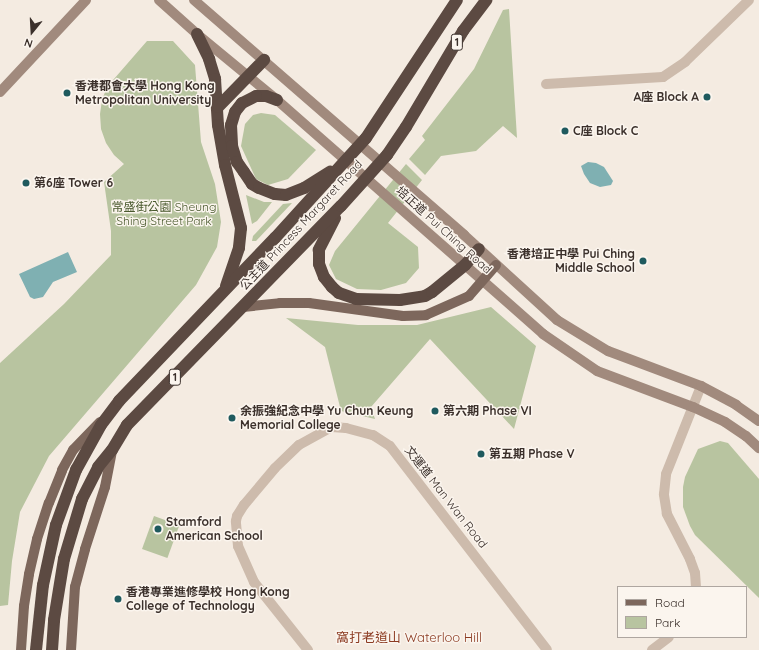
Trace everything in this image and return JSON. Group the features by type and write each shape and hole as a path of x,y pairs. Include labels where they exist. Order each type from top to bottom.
{"highway":[{"name":"公主道 Princess Margaret Road","path":"36,650 42,592 49,554 63,506 76,470 102,425 119,401 344,164 366,138 386,110 457,0"},
{"name":"公主道 Princess Margaret Road","path":"52,650 54,620 64,559 82,499 91,478 112,450 127,425 341,206 395,144 464,31 486,0"},
{"path":"197,34 209,59 215,79 218,125 225,166 238,216 241,238 237,257 223,292"},
{"path":"218,107 264,60"},
{"path":"277,100 262,96 251,98 238,107 232,118 231,132 233,151 237,162 252,184 267,192 286,195 304,188 344,164"},
{"path":"341,206 324,238 319,256 324,277 338,293 356,299 400,300 417,298 432,292 465,265 479,249"}],"main road":[{"path":"0,92 86,0"},
{"name":"培正道 Pui Ching Road","path":"159,0 197,34 277,100 543,334 596,370 693,407 725,422 746,436 759,448"},
{"name":"培正道 Pui Ching Road","path":"194,0 313,102 557,320 608,352 701,386 736,405 759,421"},
{"path":"243,307 280,303 309,303 403,316 426,315 469,296 483,282 496,265"},
{"name":"公主道 Princess Margaret Road","path":"21,650 24,606 31,567 49,503 62,470 73,450 119,401"},
{"name":"公主道 Princess Margaret Road","path":"71,650 76,587 85,549 105,487 112,450"}],"street":[{"path":"546,84 663,77 685,62 749,0"},
{"path":"696,586 695,573 690,559 667,514 664,494 666,474 701,386"},
{"name":"文運道 Man Wan Road","path":"308,650 254,582 238,546 236,532 237,516 275,468 299,445 332,427 346,428 373,435 390,446 547,650"},
{"path":"652,650 668,638"}],"green space":[{"path":"509,9 517,138 503,126 476,151 441,156 425,175 409,159 425,140 422,136 474,69 503,10"},
{"name":"常盛街公園 Sheung Shing Street Park","path":"147,41 173,41 195,65 201,142 215,184 221,222 217,247 196,285 49,456 20,512 12,561 8,605 0,606 0,363 64,304 111,255 111,231 104,182 124,164 114,155 106,143 101,129 100,114 102,100 107,87"},
{"path":"261,113 275,115 316,150 288,179 268,185 256,179 241,146 245,124 253,115"},
{"path":"406,164 422,180 388,223 418,247 419,268 406,283 381,290 357,289 336,279 329,265 335,251"},
{"path":"246,195 264,202 272,202 257,221 252,224"},
{"path":"292,203 256,241 252,241 253,236 283,204"},
{"path":"491,307 536,346 514,429 430,339 371,407 375,419 341,411 325,347 286,318 358,325 417,325"},
{"path":"720,441 728,443 759,479 759,598 695,535 690,526 683,507 683,487 685,477 698,449"},
{"path":"154,516 179,525 167,558 142,549"}],"water":[{"path":"588,162 596,163 604,167 613,181 611,185 600,187 590,183 581,166"},
{"path":"68,252 77,272 53,282 43,297 34,299 30,297 19,274"}],"place":[{"name":"香港都會大學 Hong Kong Metropolitan University","path":"67,93"},
{"name":"A座 Block A","path":"707,97"},
{"name":"C座 Block C","path":"565,131"},
{"name":"第6座 Tower 6","path":"26,183"},
{"name":"香港培正中學 Pui Ching Middle School","path":"643,261"},
{"name":"第六期 Phase VI","path":"435,411"},
{"name":"余振強紀念中學 Yu Chun Keung Memorial College","path":"232,418"},
{"name":"第五期 Phase V","path":"481,454"},
{"name":"Stamford American School","path":"158,529"},
{"name":"香港專業進修學校 Hong Kong College of Technology","path":"118,599"}],"district":[{"name":"窩打老道山 Waterloo Hill","path":"409,637"}]}
